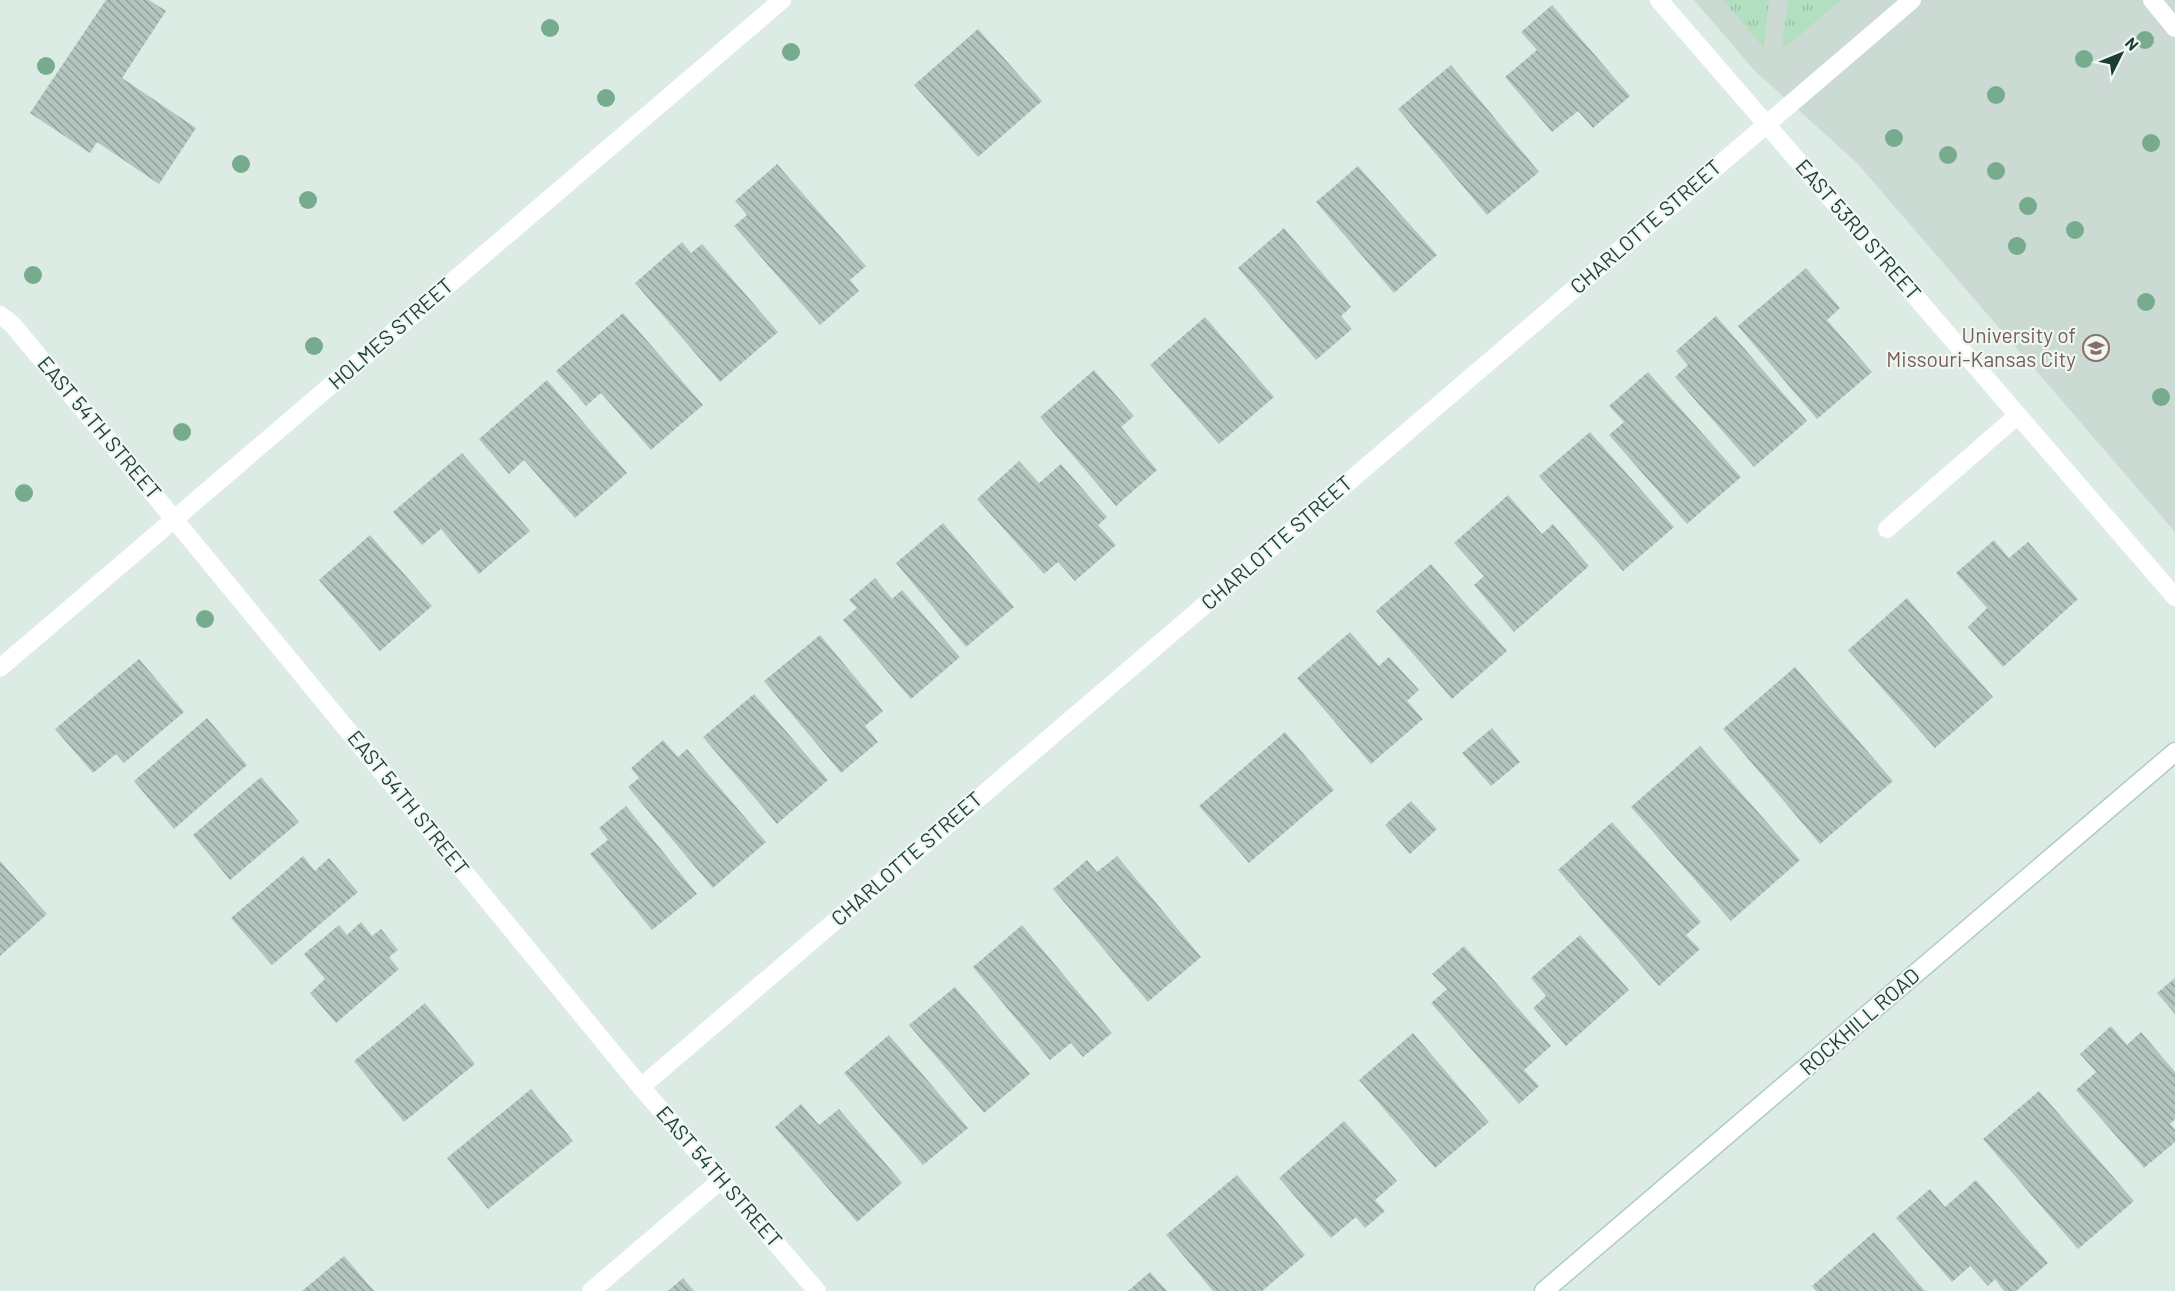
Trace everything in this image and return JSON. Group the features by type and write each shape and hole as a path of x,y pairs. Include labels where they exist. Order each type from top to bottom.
{"street":[{"name":"HOLMES STREET","path":"0,668 782,0"},
{"name":"EAST 53RD STREET","path":"1659,0 2175,597"},
{"name":"CHARLOTTE STREET","path":"641,1087 1912,0"},
{"path":"2152,0 2175,28"},
{"name":"EAST 54TH STREET","path":"0,315 12,324 174,519 641,1087 817,1291"},
{"path":"1887,529 2018,415"},
{"name":"ROCKHILL ROAD","path":"1545,1291 2175,752"},
{"path":"591,1291 721,1180"}],"shaded area":[{"name":"University of Missouri-Kansas City","path":"1694,0 2175,0 2175,532 1857,163 1754,70"}],"green space":[{"path":"1723,0 1769,0 1764,48"},
{"path":"1788,0 1841,0 1787,46 1782,45"}],"building":[{"path":"106,0 149,0 166,11 122,78 196,128 159,184 97,142 90,153 30,113"},
{"path":"1552,5 1630,96 1593,128 1578,111 1552,132 1505,77 1537,50 1521,32"},
{"path":"978,29 1042,101 978,157 914,85"},
{"path":"1451,65 1539,172 1487,215 1398,109"},
{"path":"777,164 866,266 850,280 859,291 820,325 734,226 747,215 735,201"},
{"path":"1358,166 1437,255 1394,293 1316,202"},
{"path":"1284,228 1351,307 1341,316 1352,329 1316,360 1238,268"},
{"path":"682,242 691,253 702,244 778,332 720,382 635,283"},
{"path":"1806,268 1840,308 1827,320 1872,372 1817,419 1738,326"},
{"path":"623,313 703,405 651,450 601,393 586,406 556,371"},
{"path":"1716,316 1807,421 1754,467 1675,377 1688,365 1676,351"},
{"path":"1205,317 1274,397 1219,444 1150,365"},
{"path":"1094,370 1134,416 1121,427 1157,470 1116,506 1040,417"},
{"path":"1648,372 1741,477 1687,524 1609,435 1624,422 1609,406"},
{"path":"547,380 627,473 575,518 524,460 509,474 479,439"},
{"path":"1590,432 1674,527 1623,571 1539,476"},
{"path":"462,453 530,531 479,574 441,529 422,545 393,512"},
{"path":"1019,461 1039,483 1061,464 1107,517 1098,525 1116,545 1075,581 1058,562 1044,574 977,499"},
{"path":"1508,495 1542,534 1553,524 1589,566 1514,632 1474,585 1484,576 1454,543"},
{"path":"943,523 1014,607 966,647 896,563"},
{"path":"370,535 432,606 380,651 319,580"},
{"path":"1994,540 2009,558 2028,542 2078,599 2003,667 1968,627 1987,608 1956,573"},
{"path":"1431,564 1507,651 1452,699 1376,611"},
{"path":"875,578 892,599 902,590 960,657 911,699 843,620 857,608 849,600"},
{"path":"1907,598 1993,697 1935,748 1848,650"},
{"path":"1350,632 1379,666 1389,657 1419,690 1407,701 1423,719 1371,764 1297,678"},
{"path":"820,635 883,711 865,726 878,742 841,773 764,681"},
{"path":"139,659 184,712 124,763 116,754 93,773 55,729"},
{"path":"1795,667 1893,781 1820,844 1723,729"},
{"path":"754,694 828,780 777,824 703,737"},
{"path":"207,718 247,765 174,829 134,781"},
{"path":"1492,728 1520,762 1491,786 1462,753"},
{"path":"1285,732 1334,790 1249,863 1199,806"},
{"path":"663,740 678,757 687,749 766,842 713,888 628,787 639,778 631,768"},
{"path":"1700,746 1800,860 1731,921 1631,807"},
{"path":"261,777 299,822 230,880 193,835"},
{"path":"1411,801 1437,829 1410,854 1385,825"},
{"path":"626,806 697,894 652,930 590,854 608,840 599,828"},
{"path":"1612,822 1701,922 1686,935 1700,949 1659,986 1558,870"},
{"path":"303,856 315,871 329,858 358,892 272,965 231,918"},
{"path":"1117,856 1201,957 1148,1002 1053,889 1087,860 1097,872"},
{"path":"0,861 47,914 0,956"},
{"path":"361,922 372,936 381,929 398,950 389,957 399,969 336,1023 310,993 325,979 304,954 339,925 347,935"},
{"path":"1022,925 1112,1033 1083,1057 1071,1043 1050,1060 973,967"},
{"path":"1580,935 1629,990 1566,1046 1533,1008 1546,996 1531,978"},
{"path":"1464,946 1551,1046 1524,1070 1539,1086 1519,1104 1431,1003 1447,989 1432,974"},
{"path":"2175,978 2175,1014 2157,993"},
{"path":"955,987 1030,1074 984,1113 909,1025"},
{"path":"425,1003 475,1064 404,1122 354,1061"},
{"path":"2111,1026 2127,1045 2141,1032 2175,1072 2175,1119 2170,1124 2175,1130 2175,1142 2144,1168 2076,1090 2096,1072 2080,1054"},
{"path":"1413,1033 1489,1122 1435,1168 1359,1080"},
{"path":"889,1035 968,1128 923,1165 844,1073"},
{"path":"531,1089 573,1141 488,1209 447,1158"},
{"path":"2039,1091 2134,1201 2078,1249 1983,1139"},
{"path":"801,1104 819,1125 839,1109 902,1183 857,1222 775,1127"},
{"path":"1344,1121 1397,1181 1375,1200 1385,1211 1365,1228 1356,1217 1331,1238 1279,1178"},
{"path":"1237,1175 1305,1255 1262,1291 1213,1291 1166,1235"},
{"path":"1976,1180 2048,1263 2016,1291 2004,1291 1995,1279 1988,1286 1970,1266 1952,1282 1896,1218 1930,1189 1945,1207"},
{"path":"1874,1232 1925,1291 1816,1291 1812,1286"},
{"path":"344,1256 374,1291 302,1291"},
{"path":"1150,1272 1167,1291 1128,1291"},
{"path":"683,1278 694,1291 668,1291"}],"place":[{"name":"University of Missouri-Kansas City","path":"2096,348"}]}
